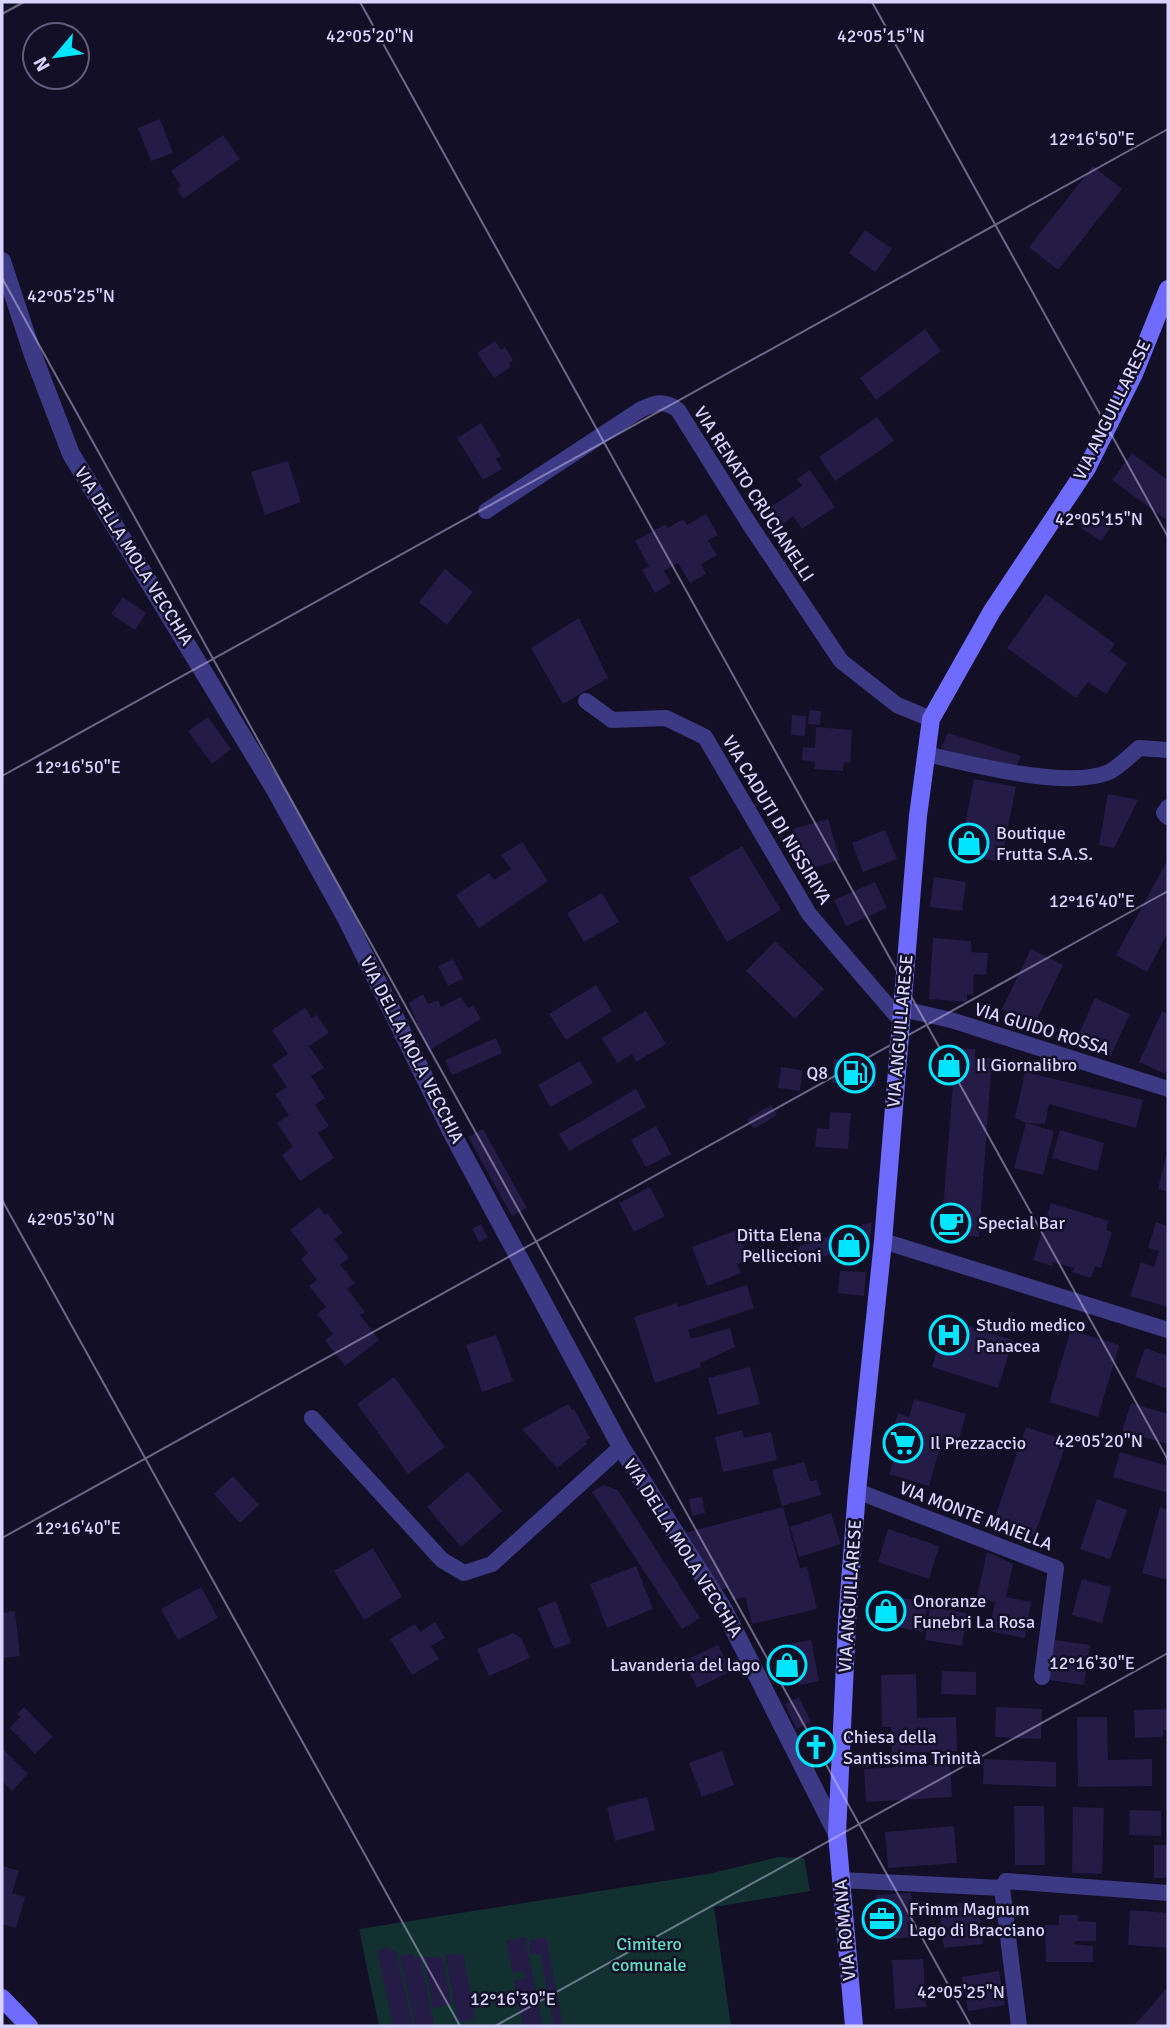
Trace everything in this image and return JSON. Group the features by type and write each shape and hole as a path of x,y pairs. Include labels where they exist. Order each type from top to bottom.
{"main road":[{"name":"VIA ANGUILLARESE","path":"836,1834 857,1491 883,1241 918,816 931,719 992,611 1087,468 1163,319 1168,289"},
{"name":"VIA ROMANA","path":"836,1834 854,2026"},
{"path":"2,1998 29,2026"}],"street":[{"name":"VIA DELLA MOLA VECCHIA","path":"2,261 33,355 71,454 274,788 346,920 454,1137 621,1447 724,1610 836,1834"},
{"name":"VIA RENATO CRUCIANELLI","path":"486,511 640,410 660,402 672,405 678,410 750,525 841,661 897,705 931,719"},
{"name":"VIA CADUTI DI NISSIRIYA","path":"586,701 612,720 666,718 705,737 809,914 902,1015"},
{"path":"926,754 1006,772 1084,779 1110,771 1139,748 1168,750"},
{"name":"VIA GUIDO ROSSA","path":"902,1015 951,1020 1168,1089"},
{"path":"883,1241 1168,1330"},
{"path":"312,1418 442,1560 464,1573 492,1564 621,1447"},
{"name":"VIA MONTE MAIELLA","path":"857,1491 1056,1568 1042,1677"},
{"path":"841,1880 1002,1888"},
{"path":"1019,2026 1002,1888 1006,1881 1168,1893"}],"green space":[{"name":"Cimitero comunale","path":"778,1857 804,1858 810,1891 714,1907 731,2026 379,2026 359,1929 708,1874"}],"building":[{"path":"160,119 173,153 151,161 138,128"},
{"path":"223,135 240,159 183,199 177,189 181,186 171,171"},
{"path":"1093,166 1122,189 1058,270 1029,247"},
{"path":"865,230 892,249 875,272 849,253"},
{"path":"925,329 941,351 876,400 860,378"},
{"path":"495,341 501,350 505,347 513,360 509,363 511,367 494,378 477,353"},
{"path":"877,417 894,441 835,481 819,457"},
{"path":"481,423 501,456 496,459 502,469 483,480 457,438"},
{"path":"1132,453 1168,480 1168,521 1112,480"},
{"path":"288,461 301,502 265,515 251,472"},
{"path":"810,470 835,507 802,529 793,516 783,524 771,507 802,486 797,479"},
{"path":"1092,511 1112,525 1101,541 1081,528"},
{"path":"706,514 718,535 708,540 717,555 701,564 706,574 690,583 678,563 664,571 671,583 655,593 642,570 649,566 635,541 666,524 668,528 683,519 687,525"},
{"path":"445,569 473,592 447,625 419,602"},
{"path":"1046,594 1115,644 1110,651 1127,663 1106,694 1088,682 1076,698 1007,648"},
{"path":"123,597 146,613 135,630 111,614"},
{"path":"579,618 608,678 563,704 531,648"},
{"path":"809,710 821,711 820,725 808,724"},
{"path":"792,715 806,716 805,736 791,735"},
{"path":"208,717 231,749 212,764 188,731"},
{"path":"816,727 852,730 850,763 844,762 843,771 814,769 815,762 802,760 803,747 815,748"},
{"path":"948,733 1021,756 1016,767 1003,768 941,748"},
{"path":"974,779 1016,787 1001,862 959,854"},
{"path":"1108,794 1138,800 1114,848 1099,845"},
{"path":"828,819 840,860 816,867 804,865 793,829"},
{"path":"885,830 897,859 863,872 852,843"},
{"path":"522,842 548,881 479,928 456,895 489,873 494,880 511,869 501,855"},
{"path":"742,846 781,910 727,942 689,878"},
{"path":"1168,859 1168,932 1147,972 1116,955"},
{"path":"934,877 966,882 962,911 930,907"},
{"path":"875,882 887,908 846,926 834,900"},
{"path":"602,893 619,922 584,942 567,913"},
{"path":"933,938 971,941 971,952 988,953 986,975 974,974 973,995 967,994 967,1002 929,999"},
{"path":"775,941 824,989 795,1019 746,971"},
{"path":"1031,949 1063,965 1034,1025 1002,1009"},
{"path":"453,959 463,979 448,986 438,966"},
{"path":"596,985 612,1011 566,1040 549,1014"},
{"path":"423,994 428,1004 438,1000 441,1007 461,997 468,1008 473,1005 481,1019 428,1051 409,1003"},
{"path":"1095,998 1130,1014 1110,1057 1085,1045 1087,1040 1078,1036"},
{"path":"305,1008 312,1018 317,1015 329,1033 309,1046 324,1068 311,1076 325,1098 315,1105 329,1126 318,1133 334,1158 300,1181 282,1155 293,1147 277,1123 289,1115 275,1094 287,1087 272,1065 288,1054 272,1030"},
{"path":"646,1011 666,1044 636,1062 632,1054 617,1063 602,1038"},
{"path":"1162,1011 1168,1014 1168,1067 1165,1074 1139,1062"},
{"path":"496,1038 502,1053 452,1075 445,1060"},
{"path":"938,1048 975,1049 975,1057 992,1058 979,1237 941,1234 953,1083 937,1083"},
{"name":"Q8","path":"834,1059 877,1063 875,1087 832,1083"},
{"path":"580,1061 593,1083 550,1107 538,1085"},
{"path":"781,1067 802,1070 800,1091 778,1088"},
{"path":"1025,1072 1143,1100 1136,1128 1049,1104 1045,1124 1026,1123 1015,1118"},
{"path":"636,1089 646,1107 569,1151 559,1134"},
{"path":"771,1105 777,1115 754,1129 747,1119"},
{"path":"830,1112 851,1113 848,1149 815,1147 817,1128 829,1129"},
{"path":"1026,1123 1054,1131 1043,1175 1014,1168"},
{"path":"656,1126 671,1154 646,1167 631,1140"},
{"path":"483,1129 527,1208 512,1216 468,1137"},
{"path":"1060,1130 1104,1143 1097,1171 1052,1158"},
{"path":"1168,1152 1168,1192 1158,1189"},
{"path":"650,1187 665,1216 634,1232 619,1203"},
{"path":"1051,1203 1109,1221 1106,1230 1112,1232 1101,1268 1095,1266 1091,1278 1072,1272 1074,1268 1053,1262 1052,1266 1033,1260"},
{"path":"319,1207 343,1233 334,1239 349,1258 340,1265 355,1283 347,1289 365,1312 360,1315 379,1340 345,1366 325,1340 333,1334 317,1314 326,1307 309,1286 317,1280 301,1259 308,1253 290,1230"},
{"path":"872,1222 869,1250 837,1261 834,1253 799,1265 794,1248"},
{"path":"1156,1222 1168,1226 1168,1307 1130,1296 1141,1262 1154,1267 1159,1251 1148,1248"},
{"path":"481,1224 488,1237 479,1242 472,1229"},
{"path":"737,1230 749,1260 737,1264 741,1273 707,1286 692,1247"},
{"path":"840,1271 866,1272 864,1296 838,1293"},
{"path":"747,1285 754,1308 688,1330 691,1339 730,1328 735,1347 700,1363 701,1367 655,1383 634,1317 677,1303 678,1307"},
{"path":"947,1319 1013,1340 998,1388 932,1367"},
{"path":"1071,1330 1119,1345 1098,1417 1049,1402"},
{"path":"496,1335 513,1381 482,1392 466,1345"},
{"path":"1145,1348 1168,1356 1168,1389 1135,1377"},
{"path":"750,1367 760,1404 718,1415 708,1378"},
{"path":"394,1377 445,1447 408,1474 357,1404"},
{"path":"914,1399 966,1414 958,1442 943,1437 929,1486 889,1474 901,1432 893,1429 898,1413 909,1417"},
{"path":"1131,1403 1168,1414 1168,1444 1122,1431"},
{"path":"568,1404 574,1409 590,1438 585,1441 587,1444 557,1468 522,1429"},
{"path":"1026,1427 1067,1441 1034,1537 993,1523"},
{"path":"742,1430 744,1438 771,1432 777,1460 723,1472 715,1437"},
{"path":"1120,1452 1168,1466 1168,1493 1113,1477"},
{"path":"804,1462 810,1481 817,1480 821,1495 782,1506 772,1470"},
{"path":"468,1471 502,1511 461,1547 427,1507"},
{"path":"233,1476 259,1505 240,1523 214,1494"},
{"path":"603,1485 618,1490 700,1618 682,1629 592,1492"},
{"path":"702,1497 705,1513 692,1516 689,1499"},
{"path":"1097,1499 1127,1510 1110,1559 1080,1549"},
{"path":"783,1507 800,1568 807,1567 817,1609 752,1624 745,1597 733,1600 730,1587 720,1590 685,1533"},
{"path":"1160,1507 1168,1510 1168,1580 1142,1573"},
{"path":"831,1513 841,1544 799,1557 790,1527"},
{"path":"888,1529 939,1546 929,1579 878,1562"},
{"path":"373,1548 402,1597 364,1620 334,1571"},
{"path":"987,1552 1013,1564 1006,1597 1031,1602 1025,1638 989,1631 995,1602 977,1597"},
{"path":"636,1566 653,1609 607,1628 590,1584"},
{"path":"1082,1579 1111,1587 1102,1623 1072,1615"},
{"path":"201,1587 218,1618 178,1640 161,1609"},
{"path":"885,1595 928,1602 923,1632 880,1624"},
{"path":"556,1601 571,1643 554,1649 538,1608"},
{"path":"930,1607 967,1613 962,1646 925,1640"},
{"path":"15,1611 20,1656 2,1658 2,1613"},
{"path":"435,1622 445,1638 431,1646 439,1659 412,1675 390,1639 415,1624 420,1632"},
{"path":"513,1633 521,1638 530,1658 489,1676 477,1649"},
{"path":"811,1640 819,1681 800,1685 798,1671 782,1674 778,1655 791,1653 789,1644"},
{"path":"1055,1640 1090,1645 1084,1685 1049,1680"},
{"path":"718,1645 731,1671 697,1688 684,1661"},
{"path":"942,1671 976,1672 976,1695 941,1694"},
{"path":"916,1674 917,1718 956,1717 957,1751 892,1753 891,1727 882,1727 881,1675"},
{"path":"799,1697 811,1722 796,1729 785,1704"},
{"path":"24,1707 53,1737 35,1754 10,1728 20,1717 17,1714"},
{"path":"996,1707 1042,1709 1041,1739 995,1737"},
{"path":"1168,1709 1168,1730 1163,1730 1163,1737 1135,1738 1134,1710"},
{"path":"1077,1717 1107,1717 1108,1760 1152,1759 1152,1786 1078,1787"},
{"name":"Chiesa della Santissima Trinità","path":"823,1731 826,1760 809,1762 806,1733"},
{"path":"2,1748 28,1774 12,1791 2,1781"},
{"path":"722,1751 734,1785 702,1797 689,1763"},
{"path":"984,1759 1056,1762 1056,1787 983,1784"},
{"path":"950,1764 952,1797 866,1802 864,1769"},
{"path":"647,1797 655,1830 615,1841 607,1807"},
{"path":"1014,1806 1044,1806 1045,1865 1015,1865"},
{"path":"1073,1807 1104,1808 1102,1874 1072,1873"},
{"path":"1130,1810 1161,1811 1161,1836 1129,1835"},
{"path":"954,1826 957,1863 888,1868 885,1832"},
{"path":"1154,1845 1168,1845 1168,1878 1154,1878"},
{"path":"3,1866 19,1871 12,1893 25,1897 16,1928 2,1924"},
{"path":"911,1893 915,1937 880,1940 876,1895"},
{"path":"978,1902 983,1944 944,1948 939,1905"},
{"path":"1130,1910 1168,1913 1168,1948 1128,1945"},
{"path":"1059,1915 1078,1915 1078,1921 1096,1922 1096,1941 1075,1941 1074,1944 1093,1946 1093,1962 1046,1962 1045,1925 1059,1925"},
{"path":"525,1937 543,2026 523,2026 514,1981 525,1978 524,1971 513,1973 506,1941"},
{"path":"546,1937 563,2026 554,2026 540,1953 531,1955 529,1941"},
{"path":"389,1947 390,1951 396,1950 413,2026 393,2026 377,1950"},
{"path":"413,1954 414,1957 420,1956 434,2025 415,2026 400,1956"},
{"path":"463,1954 475,2019 458,2022 445,1955"},
{"path":"424,1957 442,1957 451,2004 433,2008"},
{"path":"923,1959 926,2007 895,2009 892,1960"},
{"path":"999,1971 1005,2005 968,2011 962,1977"},
{"path":"1168,1986 1168,2026 1133,2026 1152,2006"}],"place":[{"name":"Boutique Frutta S.A.S.","path":"969,843"},
{"name":"Il Giornalibro","path":"949,1065"},
{"name":"Q8","path":"855,1073"},
{"name":"Special Bar","path":"951,1223"},
{"name":"Ditta Elena Pelliccioni","path":"849,1245"},
{"name":"Studio medico Panacea","path":"949,1335"},
{"name":"Il Prezzaccio","path":"903,1443"},
{"name":"Onoranze Funebri La Rosa","path":"886,1611"},
{"name":"Lavanderia del lago","path":"787,1665"},
{"name":"Chiesa della Santissima Trinità","path":"816,1747"},
{"name":"Frimm Magnum Lago di Bracciano","path":"882,1919"}]}
